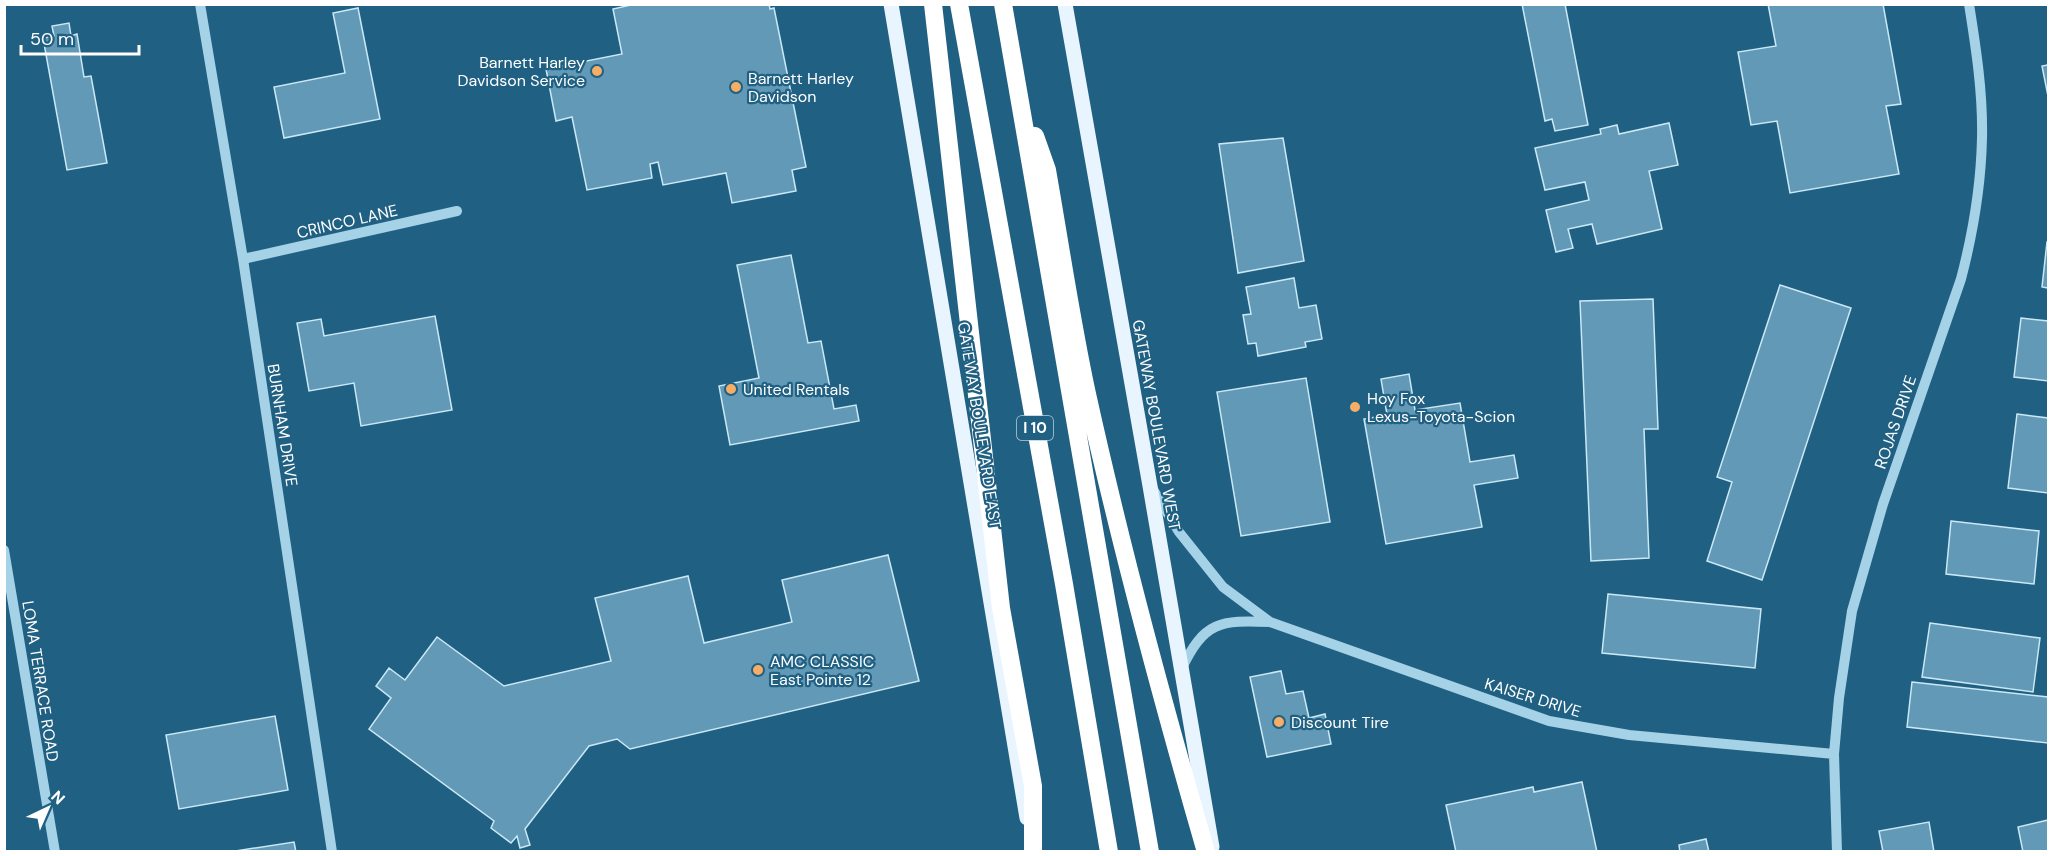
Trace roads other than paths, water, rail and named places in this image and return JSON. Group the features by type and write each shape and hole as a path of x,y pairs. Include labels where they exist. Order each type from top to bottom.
{"highway":[{"path":"933,4 1001,608 1033,786 1033,852"},
{"name":"I 10","path":"959,4 1060,562 1109,852"},
{"name":"I 10","path":"1003,4 1150,852"},
{"path":"1019,94 1047,170 1087,392 1114,509 1151,657 1206,852"}],"main road":[{"name":"GATEWAY BOULEVARD EAST","path":"891,4 1033,852"},
{"name":"GATEWAY BOULEVARD WEST","path":"1065,4 1213,852"}],"street":[{"name":"BURNHAM DRIVE","path":"200,4 243,259 332,852"},
{"name":"ROJAS DRIVE","path":"1837,852 1834,754 1847,637 1857,587 1883,504 1961,279 1969,249 1978,196 1982,138 1980,81 1969,4"},
{"name":"CRINCO LANE","path":"243,259 457,211"},
{"name":"KAISER DRIVE","path":"1150,486 1179,532 1223,587 1270,622 1549,721 1629,735 1834,754"},
{"name":"LOMA TERRACE ROAD","path":"4,550 55,852"},
{"name":"KAISER DRIVE","path":"1181,670 1192,646 1213,628 1237,621 1270,622"}],"place":[{"name":"Barnett Harley Davidson Service","path":"597,71"},
{"name":"Barnett Harley Davidson","path":"736,87"},
{"name":"United Rentals","path":"731,389"},
{"name":"Hoy Fox Lexus-Toyota-Scion","path":"1355,407"},
{"name":"AMC CLASSIC East Pointe 12","path":"758,670"},
{"name":"Discount Tire","path":"1279,722"}]}
